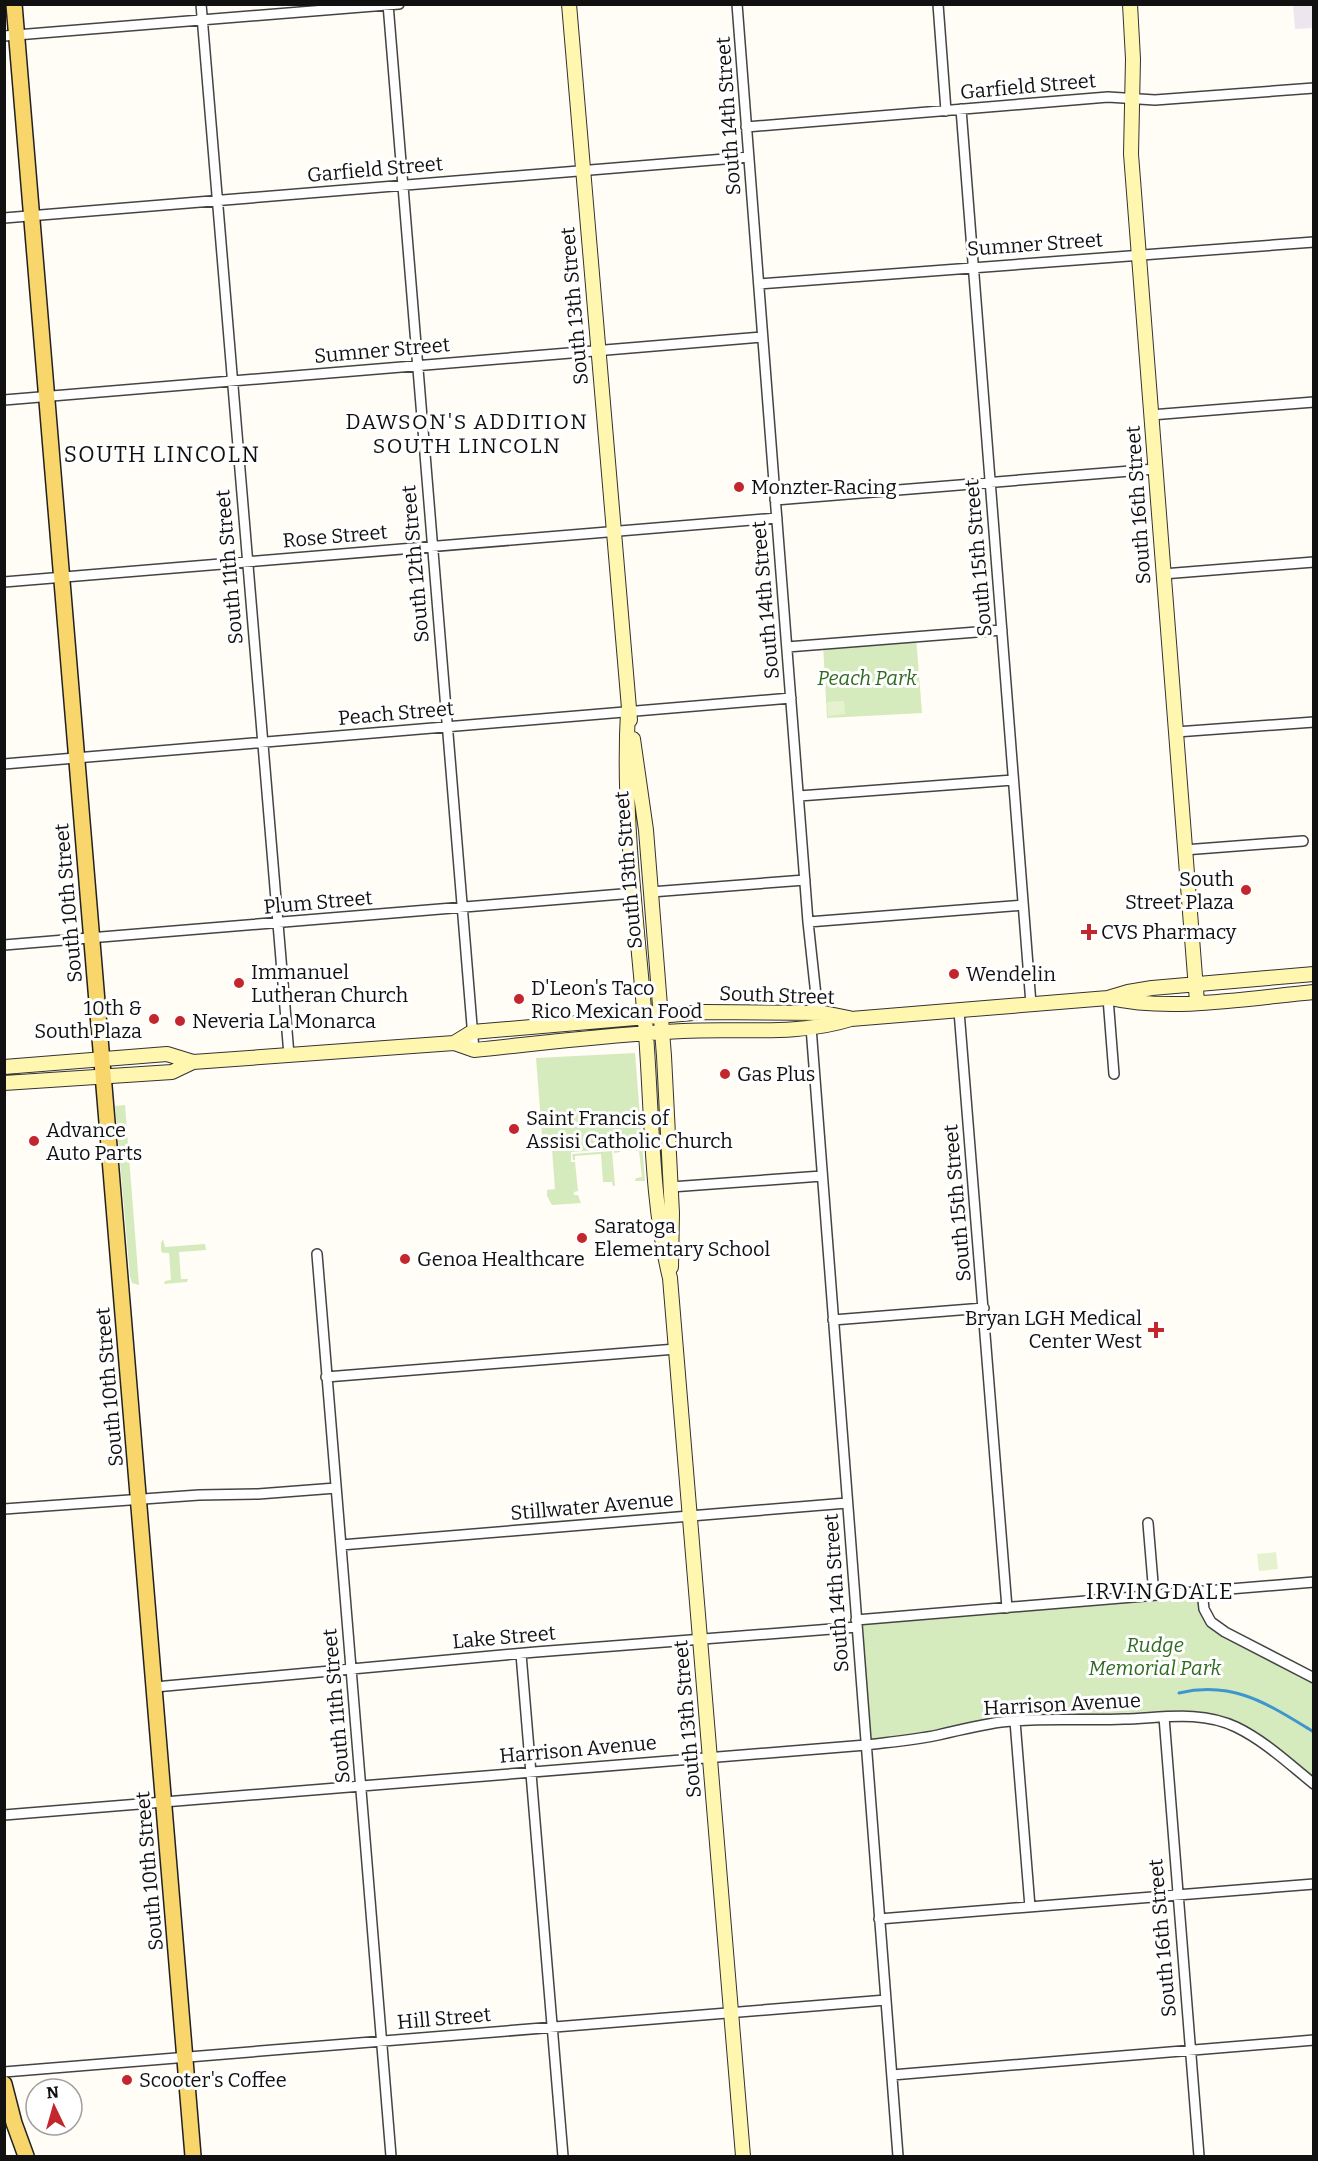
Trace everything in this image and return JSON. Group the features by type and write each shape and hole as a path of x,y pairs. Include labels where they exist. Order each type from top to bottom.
{"main road":[{"name":"South 10th Street","path":"14,4 11,35 32,216 193,2157"},
{"name":"South 13th Street","path":"569,4 628,711 646,830 661,1016 671,1187 673,1246 670,1278"},
{"name":"South 16th Street","path":"1130,4 1133,59 1131,154 1197,1002"},
{"name":"South 13th Street","path":"628,711 626,745 634,893 662,1248 670,1278 743,2157"},
{"name":"South Street","path":"4,1067 167,1054 193,1062 454,1043 474,1050 646,1033 811,1027 851,1019 1108,998 1128,992 1195,984 1314,974"},
{"name":"South Street","path":"1108,998 1130,1003 1153,1004 1314,992"},
{"name":"South Street","path":"454,1043 472,1032 661,1016 743,1012 818,1014 851,1019"},
{"name":"South Street","path":"4,1083 172,1072 193,1062"},
{"path":"4,2084 26,2157"}],"street":[{"name":"South 11th Street","path":"201,4 276,923 289,1055"},
{"path":"11,35 399,4"},
{"name":"South 14th Street","path":"737,4 811,960 818,1014"},
{"path":"938,4 946,111"},
{"name":"South 12th Street","path":"388,5 474,1050"},
{"name":"Garfield Street","path":"746,127 1108,97 1155,100 1314,88"},
{"name":"South 15th Street","path":"961,109 1031,1004"},
{"name":"Garfield Street","path":"4,218 749,157"},
{"name":"Sumner Street","path":"759,284 1314,242"},
{"name":"Sumner Street","path":"4,400 762,337"},
{"path":"1151,415 1314,402"},
{"path":"775,500 1155,469"},
{"name":"Rose Street","path":"4,582 777,518"},
{"path":"1163,574 1314,562"},
{"path":"787,647 1002,630"},
{"name":"Peach Street","path":"4,764 791,698"},
{"path":"1176,732 1314,722"},
{"path":"799,796 1013,780"},
{"path":"1184,850 1304,841"},
{"path":"651,892 805,880"},
{"name":"Plum Street","path":"4,945 634,893"},
{"path":"808,922 1023,905"},
{"path":"1108,998 1114,1074"},
{"name":"South 15th Street","path":"959,1011 1007,1608"},
{"name":"South 14th Street","path":"811,1027 898,2157"},
{"path":"671,1187 822,1176"},
{"name":"South 11th Street","path":"316,1254 391,2157"},
{"path":"833,1320 984,1308"},
{"path":"326,1377 676,1349"},
{"path":"4,1509 336,1488"},
{"name":"Stillwater Avenue","path":"340,1545 847,1503"},
{"path":"1148,1523 1154,1595"},
{"name":"Lake Street","path":"155,1687 700,1639 1007,1608 1314,1582"},
{"path":"1202,1592 1206,1614 1210,1622 1314,1678"},
{"path":"521,1653 563,2157"},
{"name":"Harrison Avenue","path":"4,1815 866,1744 921,1738 1015,1721 1194,1716 1236,1727 1260,1741 1314,1784"},
{"name":"South 16th Street","path":"1164,1717 1199,2157"},
{"path":"1015,1721 1030,1907"},
{"path":"879,1919 1314,1884"},
{"name":"Hill Street","path":"4,2072 886,2000"},
{"path":"891,2075 1314,2040"}],"shaded area":[{"path":"1293,5 1313,5 1313,28 1295,29"}],"green space":[{"name":"Peach Park","path":"916,637 922,713 827,718 823,644"},
{"path":"844,701 845,714 828,716 827,702"},
{"path":"635,1053 645,1181 635,1181 636,1178 642,1177 639,1151 621,1150 614,1153 614,1149 571,1152 571,1162 575,1162 578,1191 574,1192 574,1195 578,1195 581,1203 552,1205 547,1196 547,1190 555,1189 552,1149 543,1148 536,1058"},
{"path":"125,1105 139,1285 132,1283 130,1276 115,1106"},
{"path":"612,1151 615,1186 612,1182 603,1182 601,1154 575,1156 573,1160 572,1154"},
{"path":"163,1239 165,1247 205,1244 206,1250 179,1252 181,1279 188,1279 187,1282 164,1284 165,1281 171,1280 169,1253 161,1251"},
{"path":"1276,1552 1278,1569 1259,1571 1257,1554"},
{"name":"Rudge Memorial Park","path":"1202,1591 1211,1622 1313,1678 1313,1784 1279,1755 1215,1720 1050,1719 866,1745 856,1620"}],"waterway":[{"path":"1179,1693 1199,1690 1234,1693 1266,1704 1314,1732"}],"place":[{"name":"Monzter Racing","path":"739,487"},
{"name":"South Street Plaza","path":"1246,890"},
{"name":"CVS Pharmacy","path":"1089,932"},
{"name":"Wendelin","path":"954,974"},
{"name":"Immanuel Lutheran Church","path":"239,983"},
{"name":"D'Leon's Taco Rico Mexican Food","path":"519,999"},
{"name":"10th & South Plaza","path":"154,1019"},
{"name":"Neveria La Monarca","path":"180,1021"},
{"name":"Gas Plus","path":"725,1074"},
{"name":"Saint Francis of Assisi Catholic Church","path":"514,1129"},
{"name":"Advance Auto Parts","path":"34,1141"},
{"name":"Saratoga Elementary School","path":"582,1238"},
{"name":"Genoa Healthcare","path":"405,1259"},
{"name":"Bryan LGH Medical Center West","path":"1156,1330"},
{"name":"Scooter's Coffee","path":"127,2080"}],"district":[{"name":"DAWSON'S ADDITION SOUTH LINCOLN","path":"467,434"},
{"name":"SOUTH LINCOLN","path":"162,454"},
{"name":"IRVINGDALE","path":"1160,1591"}]}
